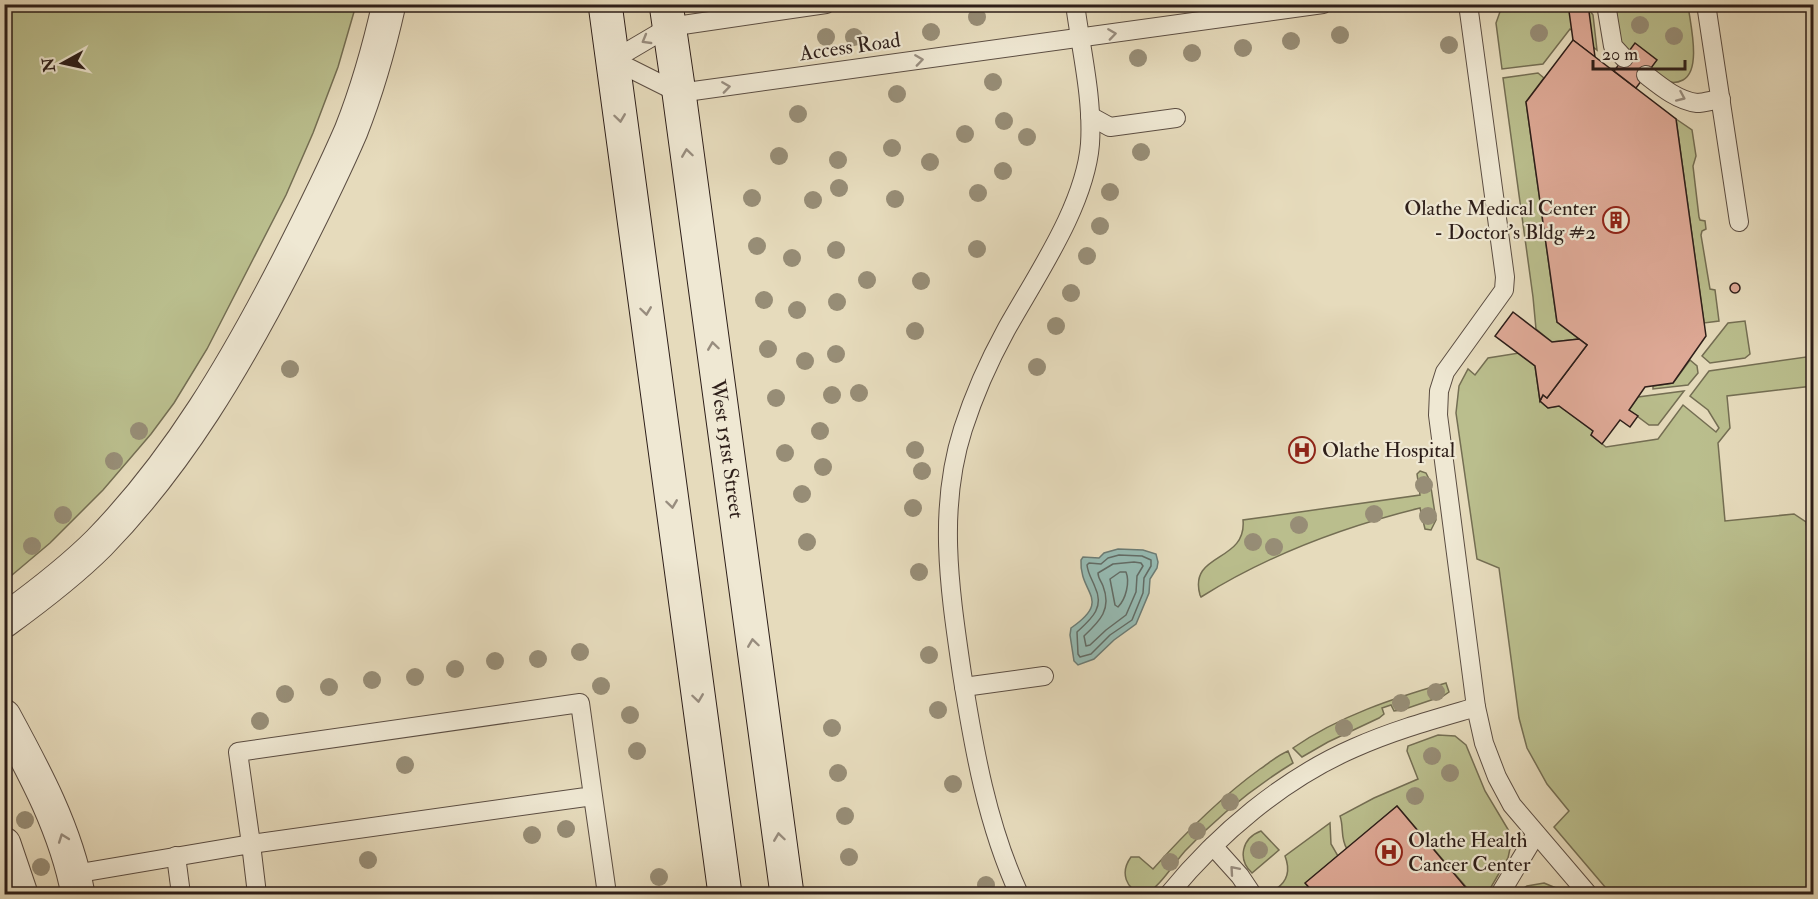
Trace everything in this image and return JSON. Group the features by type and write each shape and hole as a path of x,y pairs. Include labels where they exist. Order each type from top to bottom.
{"main road":[{"path":"4,621 43,593 98,544 146,491 199,420 250,335 303,234 351,130 389,4"},
{"path":"604,4 725,894"},
{"name":"West 151st Street","path":"668,16 787,894"},
{"path":"4,716 40,783 63,837 76,884"},
{"path":"4,844 21,894"}],"lane":[{"path":"680,93 613,60 668,16 826,4"},
{"path":"1019,894 1005,864 991,823 973,742 950,594 949,498 954,463 963,430 991,358 1046,261 1070,212 1082,180 1090,146 1090,116 1075,4"},
{"name":"Access Road","path":"680,93 1323,4"},
{"path":"1468,4 1505,277 1504,290 1445,372 1439,391 1438,415 1476,707 1484,743 1497,777 1512,805 1588,894"},
{"path":"1606,4 1612,46 1624,58"},
{"path":"1706,4 1739,222"},
{"path":"1646,75 1683,99 1696,103 1721,99"},
{"path":"1090,116 1110,127 1176,118"},
{"path":"964,687 1044,676"},
{"path":"257,894 238,752 580,703 607,894"},
{"path":"1169,894 1213,846 1273,796 1314,768 1354,748 1404,728 1476,707"},
{"path":"76,884 176,856 593,796"},
{"path":"1500,894 1536,834"},
{"path":"1213,846 1252,894"},
{"path":"176,856 181,894"}],"green space":[{"path":"5,4 356,5 338,67 313,133 286,195 207,349 174,403 103,490 50,543 5,581"},
{"path":"1498,5 1586,5 1593,15 1597,50 1570,29 1543,64 1502,69 1496,23 1501,9"},
{"path":"1613,5 1688,5 1693,46 1692,67 1689,75 1678,82 1667,81 1647,68 1620,45"},
{"path":"1538,73 1544,78 1526,102 1557,322 1579,339 1552,342 1536,329 1503,78"},
{"path":"1676,119 1692,130 1696,156 1693,166 1699,217 1700,220 1705,221 1706,229 1701,235 1710,289 1715,290 1719,321 1704,323"},
{"path":"1745,321 1750,354 1745,358 1710,363 1702,356 1728,323"},
{"path":"1519,353 1535,366 1540,401 1548,408 1559,406 1593,431 1591,435 1606,447 1658,439 1683,405 1716,432 1719,428 1708,410 1690,396 1709,371 1813,356 1813,386 1727,396 1730,428 1718,443 1725,521 1794,514 1806,522 1814,573 1813,894 1611,894 1554,827 1569,811 1547,784 1527,748 1519,718 1499,568 1477,559 1456,413 1459,386 1468,369 1475,375 1488,358"},
{"path":"1690,360 1697,366 1698,373 1688,385 1653,389 1653,386 1673,383"},
{"path":"1684,391 1658,425 1649,425 1629,410 1638,397"},
{"path":"1420,471 1426,473 1430,481 1436,520 1431,530 1425,529 1420,508 1363,524 1279,555 1201,597 1199,581 1202,571 1236,544 1242,534 1243,520 1420,495 1417,474"},
{"path":"1446,683 1449,692 1443,696 1402,710 1394,711 1391,705 1382,708 1384,714 1379,718 1302,757 1293,748 1348,717"},
{"path":"1438,735 1455,736 1466,745 1485,791 1509,831 1511,844 1508,858 1487,894 1461,894 1467,888 1397,806 1347,849 1344,841 1340,816 1418,779 1407,751 1408,746"},
{"path":"1288,751 1293,763 1250,792 1210,826 1154,888 1144,894 1132,889 1125,874 1131,857 1139,857 1153,869 1217,804 1245,780"},
{"path":"1330,823 1331,844 1338,856 1306,883 1315,894 1278,894 1276,889 1287,874 1285,856"},
{"path":"1261,831 1279,850 1252,873 1244,862 1244,849 1249,839"},
{"path":"1544,883 1564,894 1514,894 1527,886"}],"water":[{"path":"1118,549 1143,550 1156,554 1157,568 1150,579 1149,593 1136,624 1094,659 1078,665 1074,661 1071,628 1090,610 1092,603 1084,581 1081,560 1083,557 1099,558 1104,553"}],"building":[{"path":"1568,4 1588,4 1595,57 1573,40"},
{"name":"Olathe Medical Center - Doctor's Bldg #2","path":"1573,40 1676,119 1706,336 1673,383 1645,387 1629,410 1638,416 1630,427 1620,420 1602,444 1591,435 1593,431 1559,406 1548,408 1540,401 1543,395 1547,398 1587,345 1557,322 1526,102"},
{"path":"1635,43 1657,60 1636,88 1614,71"},
{"path":"1735,283 1740,288 1735,293 1730,288"},
{"path":"1513,312 1552,342 1579,339 1587,345 1547,398 1543,395 1540,401 1535,366 1495,336"},
{"name":"Olathe Health Cancer Center","path":"1397,806 1467,889 1460,894 1315,894 1305,883"}],"place":[{"name":"Olathe Medical Center - Doctor's Bldg #2","path":"1616,220"},
{"name":"Olathe Hospital","path":"1302,450"},
{"name":"Olathe Health Cancer Center","path":"1389,852"}]}
